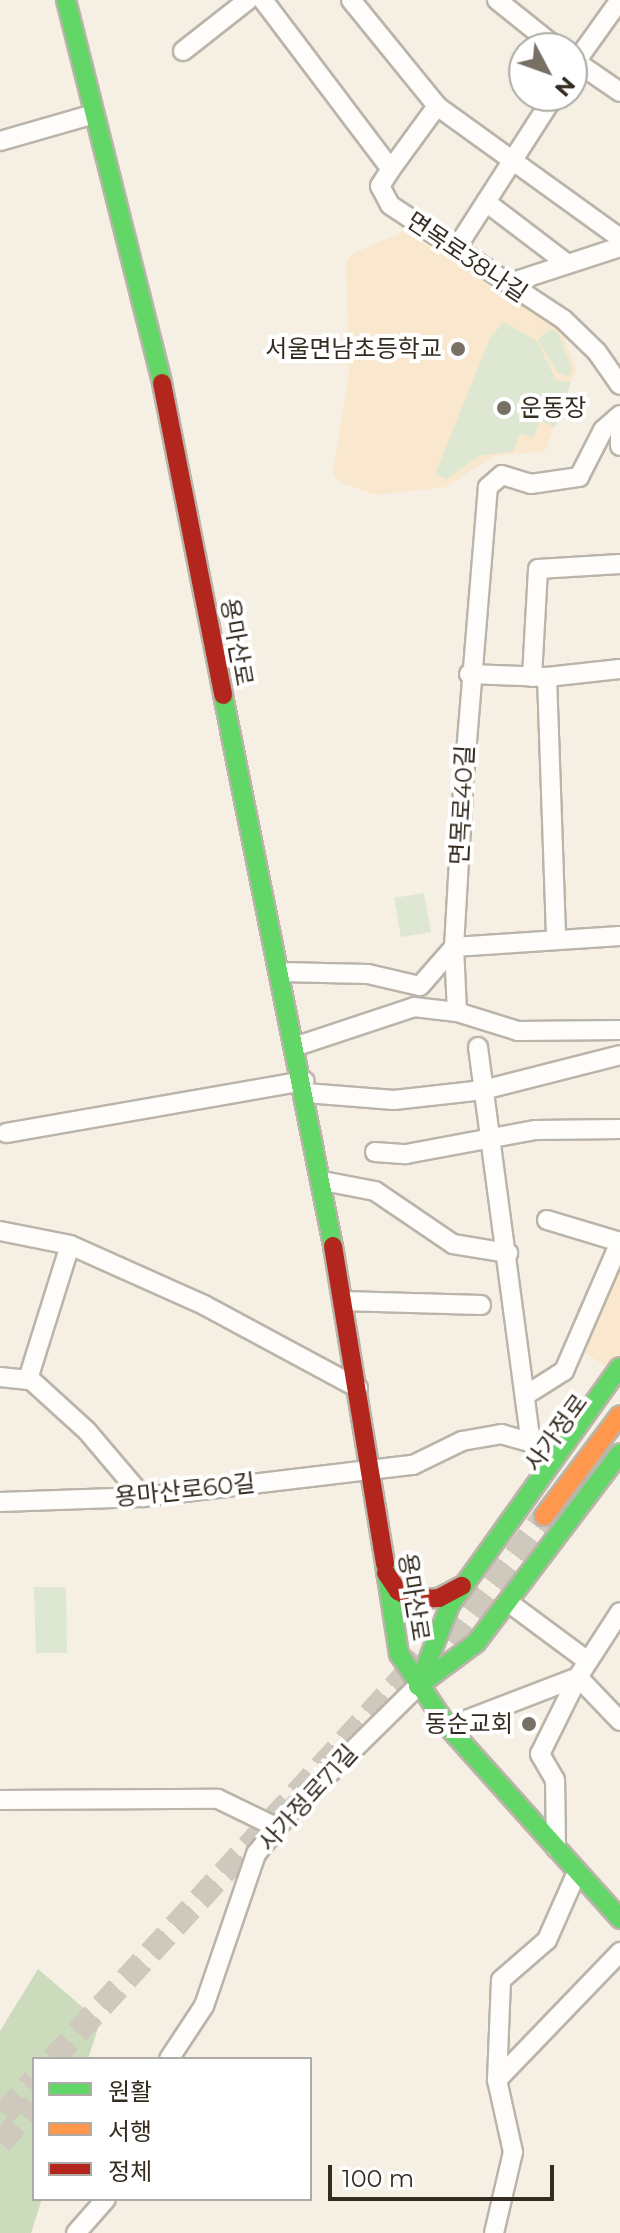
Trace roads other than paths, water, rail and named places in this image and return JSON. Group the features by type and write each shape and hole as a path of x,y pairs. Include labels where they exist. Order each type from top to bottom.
{"main road":[{"name":"용마산로","path":"66,0 178,446 235,762 323,1181 399,1654 448,1727 620,1919"},
{"path":"418,1686 450,1605 462,1586 620,1367"},
{"name":"사가정로","path":"620,1386 538,1512 620,1415"},
{"path":"418,1686 460,1660 486,1631 620,1453"},
{"path":"386,1573 398,1591 414,1599 439,1598 462,1586"},
{"path":"450,1605 458,1630 471,1635 486,1631"}],"street":[{"path":"183,51 248,0"},
{"path":"263,0 391,169 437,106"},
{"path":"351,0 437,106 515,159 620,238"},
{"path":"497,0 537,32"},
{"path":"588,43 620,0"},
{"path":"588,72 620,92"},
{"path":"457,247 544,112"},
{"path":"0,141 94,114"},
{"name":"면목로38나길","path":"391,169 380,186 390,205 513,282 563,319 597,352 620,385"},
{"path":"486,202 566,263"},
{"path":"513,282 620,247"},
{"name":"면목로40길","path":"457,1012 454,947 469,674 488,487 502,475 531,484 579,477 603,430 620,415"},
{"path":"620,424 620,446"},
{"path":"556,939 539,677 538,569 620,564"},
{"path":"469,674 539,677 620,669"},
{"path":"281,972 382,975 420,986 454,947 620,936"},
{"path":"297,1046 414,1007 457,1012 518,1031 620,1030"},
{"path":"478,1047 489,1141 508,1253 530,1438"},
{"path":"6,1133 305,1087 394,1100 483,1090 620,1055"},
{"path":"375,1152 406,1154 536,1130 620,1129"},
{"path":"323,1181 375,1191 453,1244 508,1253"},
{"path":"526,1395 563,1373 620,1242 547,1220"},
{"path":"0,1231 70,1245 204,1305 358,1388"},
{"path":"28,1379 70,1245"},
{"path":"343,1301 481,1305"},
{"path":"0,1377 28,1379 87,1431 143,1497"},
{"name":"용마산로60길","path":"0,1502 143,1497 413,1465 486,1435 530,1438 558,1450"},
{"path":"508,1602 582,1668 620,1721"},
{"path":"556,1848 555,1780 540,1754 582,1668 617,1624"},
{"path":"448,1727 582,1668"},
{"name":"사가정로71길","path":"170,2057 204,2006 242,1884 276,1827 418,1686"},
{"path":"0,1800 218,1799 276,1827"},
{"path":"494,2233 513,2152 497,2080 501,1980 547,1940 577,1872"},
{"path":"497,2080 620,1952"},
{"path":"76,2233 104,2201"}],"tunnel":[{"path":"429,1671 544,1516"},
{"path":"55,2057 421,1658"},
{"path":"4,2114 32,2082"},
{"path":"0,2143 32,2107"}],"place":[{"name":"서울면남초등학교","path":"458,349"},
{"name":"운동장","path":"504,408"},
{"name":"동순교회","path":"529,1724"}]}
